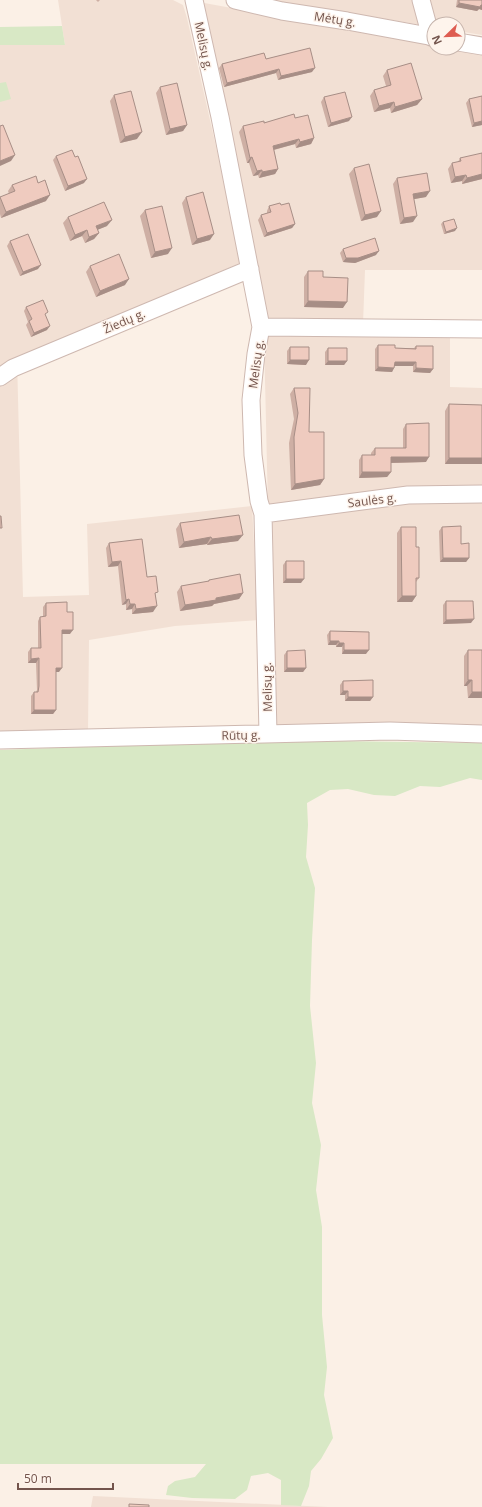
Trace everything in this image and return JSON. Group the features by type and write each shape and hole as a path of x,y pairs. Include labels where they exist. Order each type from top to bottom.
{"street":[{"name":"Melisų g.","path":"194,0 220,117 261,327 256,354 251,400 253,455 259,501 263,514 268,734"},
{"name":"Mėtų g.","path":"235,0 282,10 347,20 426,36"},
{"path":"421,0 426,16"},
{"path":"466,43 482,46"},
{"name":"Žiedų g.","path":"0,377 13,368 250,269"},
{"path":"261,327 482,329"},
{"name":"Saulės g.","path":"263,514 408,495 482,494"},
{"name":"Rūtų g.","path":"0,740 390,732 482,734"}],"shaded area":[{"path":"58,0 173,0 183,5 242,262 143,306 17,358 23,597 89,595 87,524 252,506 258,620 175,626 89,640 88,731 0,733 0,45 65,45"},
{"path":"270,0 482,0 482,35 466,32 466,16 426,16 426,26"},
{"path":"199,2 426,44 426,56 466,56 466,51 482,54 482,270 365,270 363,324 267,321"},
{"path":"450,333 450,387 482,388 482,729 273,727 264,336"},
{"path":"93,1496 328,1507 91,1507"}],"green space":[{"path":"62,26 65,45 0,45 0,27"},
{"path":"6,82 11,99 0,102 0,83"},
{"path":"261,740 482,743 482,780 470,778 440,787 420,786 395,796 374,795 348,789 330,790 307,803 308,825 306,857 315,888 310,1006 316,1063 312,1103 321,1145 316,1190 322,1227 322,1315 327,1367 324,1395 333,1438 321,1459 311,1471 309,1486 301,1506 281,1505 281,1480 268,1473 251,1476 247,1490 235,1499 192,1498 166,1495 168,1486 175,1481 195,1477 206,1464 0,1464 0,750"}],"building":[{"path":"459,0 482,0 482,5 480,7 459,3"},
{"path":"310,48 315,68 281,76 279,69 227,83 222,64 264,53 266,59"},
{"path":"411,63 422,99 395,107 394,102 379,106 374,90 391,85 387,70"},
{"path":"177,83 187,125 170,129 160,87"},
{"path":"131,91 142,132 125,137 114,95"},
{"path":"345,92 352,117 331,123 324,97"},
{"path":"482,96 482,121 474,123 469,99"},
{"path":"294,114 295,118 308,115 314,138 300,142 299,139 273,146 278,169 262,172 262,170 257,171 252,157 250,158 243,126 264,121 264,123"},
{"path":"3,125 15,155 0,161 0,126"},
{"path":"72,150 75,157 78,156 87,179 68,186 56,156"},
{"path":"482,153 482,174 467,178 466,175 455,177 452,163 461,161 460,158"},
{"path":"369,164 381,211 365,215 354,168"},
{"path":"427,173 430,191 413,194 417,216 404,218 397,178"},
{"path":"36,176 38,183 45,180 50,195 6,212 0,197 15,191 12,185"},
{"path":"203,192 214,234 197,239 186,197"},
{"path":"104,202 112,220 96,226 99,233 89,237 87,230 75,235 68,217"},
{"path":"280,203 281,205 289,203 295,224 267,233 261,215 271,212 269,206"},
{"path":"162,206 172,248 155,252 145,210"},
{"path":"454,219 457,228 446,232 443,222"},
{"path":"28,234 41,265 23,272 10,241"},
{"path":"375,238 379,251 358,258 346,258 343,249"},
{"path":"119,254 129,279 100,291 90,266"},
{"path":"308,271 323,271 323,277 348,278 347,302 308,301"},
{"path":"43,300 48,312 45,314 50,326 34,333 29,321 32,319 26,307"},
{"path":"378,345 395,345 395,348 416,349 416,346 433,346 433,369 416,368 416,362 395,362 394,368 378,367"},
{"path":"290,347 309,347 309,360 290,360"},
{"path":"328,348 347,348 347,361 328,361"},
{"path":"294,388 310,388 309,432 324,432 324,479 295,484 294,437 298,413"},
{"path":"449,404 482,405 482,458 449,458"},
{"path":"429,423 429,457 391,457 391,472 362,472 362,455 375,455 375,448 406,448 406,424"},
{"path":"239,515 243,535 212,539 211,537 184,542 180,523"},
{"path":"1,516 2,528 0,528"},
{"path":"461,526 461,544 469,543 469,558 443,558 442,527"},
{"path":"401,527 416,527 416,547 419,547 419,578 416,578 416,596 402,596"},
{"path":"142,539 147,577 156,576 158,592 155,593 157,606 136,609 135,604 130,604 129,599 126,600 121,561 112,562 109,543"},
{"path":"286,561 304,561 304,579 286,579"},
{"path":"240,574 243,593 216,598 216,600 185,605 181,586"},
{"path":"446,601 473,601 474,619 446,620"},
{"path":"67,602 67,612 73,612 73,630 62,630 62,668 56,668 56,710 34,710 34,692 38,692 39,686 39,658 31,659 31,648 41,648 40,617 46,616 46,603"},
{"path":"330,631 369,632 369,650 344,650 344,643 339,643 339,641 330,641"},
{"path":"305,650 306,668 287,668 287,651"},
{"path":"468,650 482,650 482,692 472,692 472,680 468,680"},
{"path":"373,680 373,697 348,697 348,691 343,691 343,681"},
{"path":"129,1504 149,1505 149,1507 129,1507"}]}
